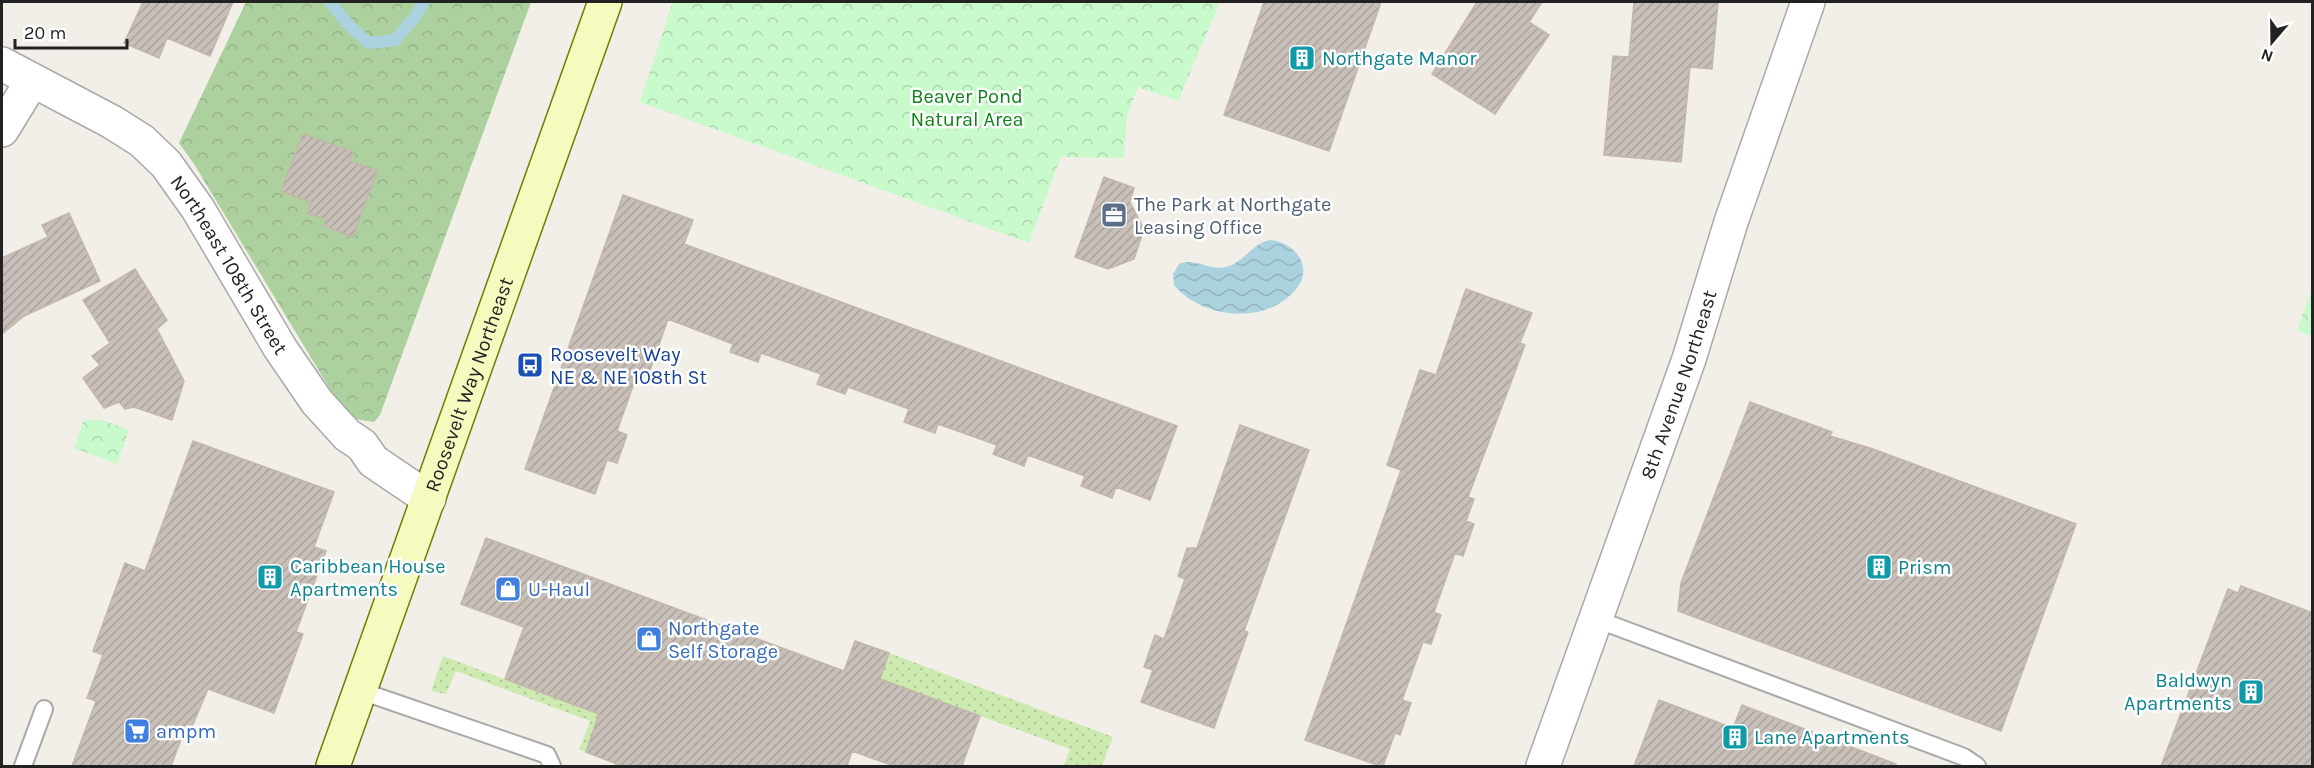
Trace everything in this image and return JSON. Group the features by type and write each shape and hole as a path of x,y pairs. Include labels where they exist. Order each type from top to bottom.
{"main road":[{"name":"Roosevelt Way Northeast","path":"333,766 605,2"}],"street":[{"name":"8th Avenue Northeast","path":"1543,766 1689,359 1731,222 1808,2"},
{"name":"Northeast 108th Street","path":"2,64 142,141 166,164 198,209 280,348 317,402 347,435 362,445 373,461 429,499"},
{"path":"2,130 32,81"}],"lane":[{"path":"1596,619 1964,757 1977,766"},
{"path":"361,691 547,755 552,766"},
{"path":"23,766 44,709"}],"green space":[{"path":"246,2 531,2 380,415 374,422 355,419 336,399 194,164 179,143"},
{"name":"Beaver Pond Natural Area","path":"673,2 1220,2 1178,101 1138,87 1127,116 1124,158 1061,157 1029,243 640,102"},
{"path":"2312,287 2312,336 2297,331"},
{"path":"84,420 102,420 129,430 117,464 74,448"},
{"path":"889,653 1113,737 1102,766 1064,766 1070,749 880,679"},
{"path":"443,656 635,728 621,766 614,766 626,734 597,722 586,752 579,750 590,721 456,671 446,694 431,691"}],"water":[{"path":"1270,240 1287,245 1294,250 1299,256 1303,272 1302,280 1297,288 1284,300 1269,308 1252,313 1235,314 1217,311 1186,296 1174,285 1173,274 1179,264 1190,262 1220,268 1226,267 1233,265 1258,245"}],"building":[{"path":"143,2 233,2 210,56 167,38 159,58 124,43"},
{"name":"Northgate Manor","path":"1264,2 1381,2 1329,151 1224,115"},
{"path":"1477,2 1542,2 1529,22 1549,35 1495,114 1432,74"},
{"path":"1634,2 1718,2 1712,69 1690,67 1681,162 1604,155 1613,56 1629,57"},
{"path":"303,134 353,152 350,161 377,171 353,237 324,226 326,219 307,213 311,202 281,191"},
{"name":"The Park at Northgate Leasing Office","path":"1104,177 1134,188 1130,202 1144,229 1134,259 1108,269 1075,257"},
{"path":"623,195 693,220 684,244 1177,426 1150,500 1116,487 1112,498 1081,486 1085,476 1028,455 1024,466 993,454 997,445 938,424 935,433 904,422 909,409 848,387 845,394 817,384 821,374 761,353 758,362 730,352 733,344 668,319 648,376 638,372 617,431 627,435 617,463 607,460 595,494 525,469"},
{"path":"69,213 100,281 24,316 2,334 2,258 48,237 42,225"},
{"path":"135,269 167,320 157,329 184,381 172,420 134,407 125,409 119,402 104,408 83,378 100,365 92,356 110,343 83,300"},
{"path":"1466,289 1532,313 1520,343 1525,345 1468,497 1474,499 1466,521 1474,524 1463,556 1455,553 1434,612 1441,615 1431,644 1423,642 1402,700 1411,703 1400,735 1395,733 1383,766 1380,766 1305,740 1401,470 1387,465 1420,370 1436,375"},
{"name":"Prism","path":"1750,402 1832,432 1830,436 1873,449 2076,524 2001,731 1678,611 1681,583"},
{"path":"1240,425 1309,450 1244,631 1248,632 1214,728 1141,702 1153,670 1144,667 1155,635 1164,639 1185,579 1178,576 1187,548 1197,548"},
{"name":"Caribbean House Apartments","path":"193,441 334,492 314,547 326,551 296,632 303,634 274,713 208,689 188,736 183,734 171,766 72,766 96,701 87,698 103,655 93,651 125,563 145,571"},
{"name":"Northgate Self Storage","path":"486,538 844,671 855,641 889,653 880,679 980,716 962,766 894,766 852,751 847,766 622,766 586,752 599,714 505,679 524,627 461,604"},
{"name":"Baldwyn Apartments","path":"2241,586 2313,613 2313,766 2161,766 2228,589 2238,593"},
{"name":"Lane Apartments","path":"1659,700 1733,728 1742,705 1896,764 1896,766 1634,766"}],"waterway":[{"path":"330,2 347,23 368,43 395,40 415,17 424,2"}],"place":[{"name":"Northgate Manor","path":"1302,58"},
{"name":"The Park at Northgate Leasing Office","path":"1114,215"},
{"name":"Roosevelt Way NE & NE 108th St","path":"530,365"},
{"name":"Prism","path":"1879,567"},
{"name":"Caribbean House Apartments","path":"270,577"},
{"name":"U-Haul","path":"508,589"},
{"name":"Northgate Self Storage","path":"649,639"},
{"name":"Baldwyn Apartments","path":"2251,692"},
{"name":"ampm","path":"137,731"},
{"name":"Lane Apartments","path":"1735,737"}]}
